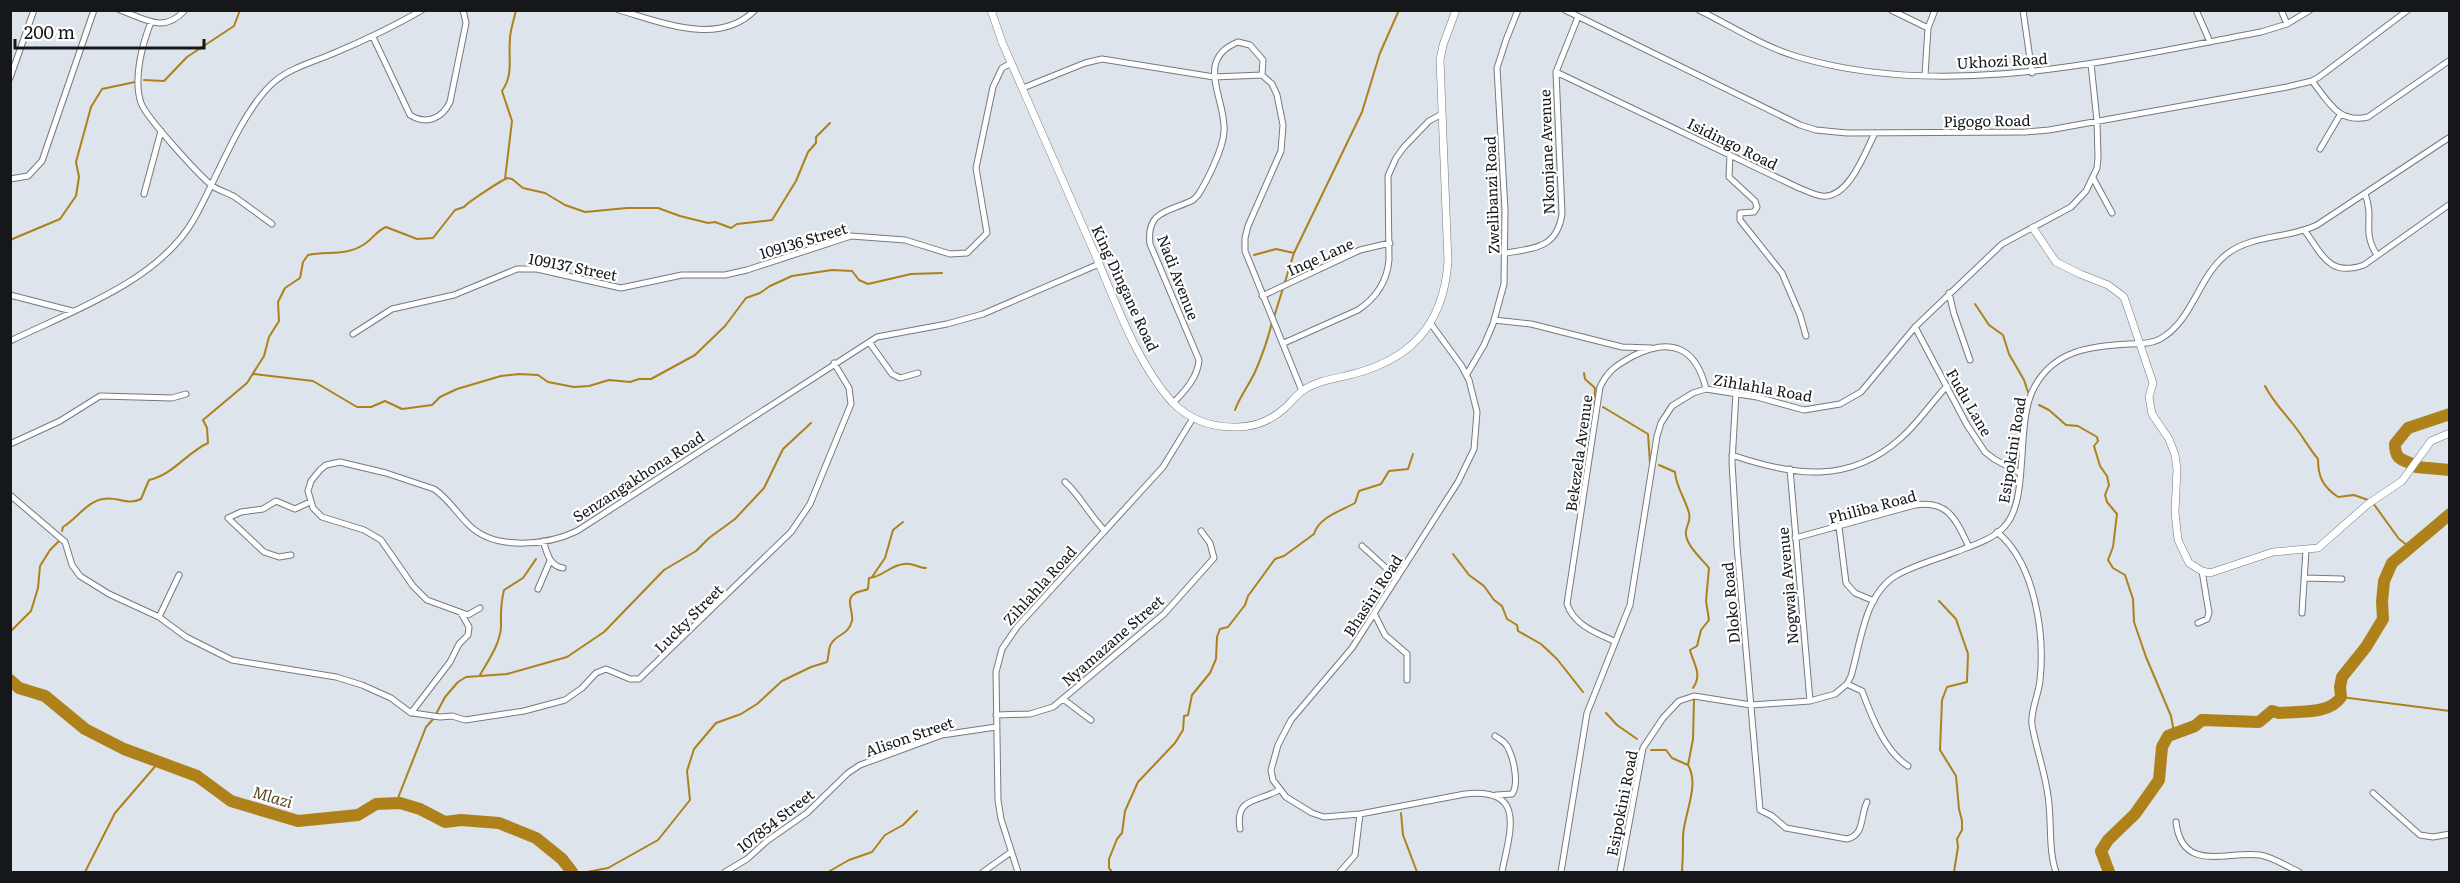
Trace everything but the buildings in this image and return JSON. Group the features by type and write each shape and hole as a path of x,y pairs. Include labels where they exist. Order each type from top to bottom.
{"street":[{"path":"10,78 34,10"},
{"path":"10,179 28,176 42,161 94,10"},
{"path":"120,10 151,22 163,24 171,22 185,10"},
{"path":"10,341 139,277 153,267 193,221 241,128 272,84 287,74 373,37 422,10"},
{"path":"373,37 410,115 433,120 450,102 466,23 463,10"},
{"path":"619,10 682,26 713,30 738,24 755,10"},
{"name":"King Dingane Road","path":"991,10 1011,63 1131,336 1173,403 1193,418 1221,426 1249,426 1264,422 1276,416 1302,391 1322,381 1380,367 1399,356 1431,324 1444,290 1448,262 1440,60 1456,10"},
{"name":"Zwelibanzi Road","path":"1467,374 1484,345 1504,284 1505,210 1497,68 1518,10"},
{"name":"Pigogo Road","path":"1565,10 1800,125 1836,132 1875,133 2025,132 2313,81 2408,10"},
{"name":"Ukhozi Road","path":"1699,10 1797,56 1886,73 1925,75 2032,73 2091,64 2261,32 2288,24 2310,10"},
{"path":"1891,10 1928,28"},
{"path":"1925,75 1928,28 1935,10"},
{"path":"2023,10 2032,73"},
{"path":"2196,10 2211,42"},
{"path":"2281,10 2288,24"},
{"name":"Nkonjane Avenue","path":"1506,253 1540,246 1554,237 1559,229 1562,205 1556,72 1578,17"},
{"path":"151,22 141,52 139,95 142,106 161,131 212,185 234,197 272,224"},
{"path":"1214,77 1221,53 1233,44 1241,42 1250,45 1262,57 1264,64 1262,75"},
{"path":"1023,88 1085,63 1102,59 1214,77 1262,75 1272,84 1277,95 1283,138 1281,151 1245,238 1248,262 1302,391"},
{"path":"2313,81 2340,115 2357,120 2368,117 2450,60"},
{"name":"109136 Street","path":"725,275 851,236 905,240 958,255 973,249 987,234 976,168 997,75 1002,68 1011,63"},
{"name":"Zihlahla Road","path":"1561,873 1587,713 1630,605 1657,436 1661,423 1672,406 1693,393 1706,389 1736,393 1804,410 1840,405 1861,392 1915,327 2002,244 2071,207 2086,191 2093,178 2098,158 2091,64"},
{"name":"Isidingo Road","path":"1556,72 1815,194 1827,196 1839,192 1849,183 1875,133"},
{"name":"Nadi Avenue","path":"1173,403 1191,382 1199,360 1150,244 1149,228 1158,215 1193,200 1202,189 1224,133 1214,77"},
{"path":"1284,344 1358,310 1368,303 1386,280 1390,243 1387,188 1392,165 1404,147 1426,124 1442,114"},
{"path":"2320,149 2340,115"},
{"path":"144,194 161,131"},
{"name":"Esipokini Road","path":"1620,873 1640,758 1646,742 1663,718 1679,701 1688,697 1702,697 1751,705 1810,701 1835,694 1847,684 1874,601 1883,587 1895,577 1969,547 2005,526 2016,503 2027,406 2033,389 2043,373 2064,356 2083,349 2140,344 2159,339 2171,331 2182,318 2218,263 2237,247 2306,231 2450,137"},
{"path":"1730,155 1730,177 1755,201 1757,207 1754,212 1740,213 1740,220 1782,273 1800,315 1806,336"},
{"path":"2093,178 2112,213"},
{"path":"2365,194 2370,221 2367,232 2377,255"},
{"path":"2306,231 2328,262 2341,269 2353,269 2364,265 2450,204"},
{"path":"2033,228 2056,262 2108,285 2120,293 2128,305 2152,383 2149,397 2152,414 2169,439 2175,455 2177,469 2175,512 2178,540 2189,563 2202,571 2218,572 2273,552 2318,548 2368,504 2398,485 2431,441 2450,432"},
{"name":"Inqe Lane","path":"1262,296 1360,250 1390,243"},
{"name":"Senzangakhona Road","path":"310,502 309,486 320,470 333,463 348,463 434,489 469,525 489,538 512,542 543,541 563,537 577,531 877,337 947,324 983,314 1099,264"},
{"name":"109137 Street","path":"353,334 392,309 454,295 509,271 524,268 621,288 670,277 725,275"},
{"path":"1949,293 1970,360"},
{"path":"10,295 72,311"},
{"path":"1494,320 1531,324 1625,348 1643,346 1652,349"},
{"name":"Bhasini Road","path":"1279,790 1273,780 1271,770 1278,745 1286,730 1297,712 1346,656 1458,482 1474,449 1477,412 1467,374 1431,324"},
{"name":"Fudu Lane","path":"1915,327 1967,425 1985,452 2020,473"},
{"path":"869,342 892,374 900,378 918,373"},
{"name":"Bekezela Avenue","path":"1614,641 1590,630 1572,616 1567,604 1600,387 1615,366 1652,349 1675,347 1695,360 1706,389"},
{"name":"Lucky Street","path":"412,713 465,720 524,711 565,700 606,669 630,679 639,679 791,532 805,513 851,404 849,388 834,363"},
{"path":"1731,455 1790,469 1830,472 1870,462 1902,437 1947,386"},
{"name":"Dloko Road","path":"1736,393 1731,455 1760,810 1772,816 1786,828 1847,839 1858,834 1867,802"},
{"path":"10,444 60,421 100,396 172,398 186,394"},
{"name":"Zihlahla Road","path":"1018,873 999,809 996,672 999,657 1007,640 1163,466 1193,418"},
{"name":"Nogwaja Avenue","path":"1790,469 1810,701"},
{"path":"1065,482 1105,531"},
{"path":"10,495 65,542 72,565 80,576 109,594 159,617 186,637 232,660 336,678 362,685 391,698 412,713 450,662 459,644 468,635 469,627 460,614"},
{"path":"291,555 279,557 264,552 228,518 241,512 263,509 276,501 294,509 310,502 322,517 376,535 387,546 420,594 434,603 460,614 472,614 480,608"},
{"name":"Philiba Road","path":"1795,538 1915,505 1934,504 1948,511 1969,547"},
{"path":"1839,527 1846,583 1855,593 1874,601"},
{"name":"Nyamazane Street","path":"996,715 1037,712 1053,707 1164,614 1215,555 1201,531"},
{"path":"1997,532 2018,555 2036,609 2042,652 2040,681 2032,724 2049,797 2053,861 2056,873"},
{"path":"543,541 550,561 562,568"},
{"path":"1362,546 1397,578"},
{"path":"2302,613 2306,550"},
{"path":"538,589 550,561"},
{"path":"2198,623 2207,619 2209,613 2202,571"},
{"path":"159,617 179,575"},
{"path":"2304,578 2342,579"},
{"path":"1374,613 1385,635 1407,654 1407,680"},
{"path":"1847,684 1862,691 1869,712 1889,747 1899,760 1908,766"},
{"path":"1063,699 1091,720"},
{"name":"Alison Street","path":"837,784 860,765 942,735 996,727"},
{"path":"1240,829 1239,812 1242,806 1279,790 1296,805 1318,816 1329,817 1465,794 1481,792 1496,795 1512,794 1516,787 1509,749 1504,742 1494,736"},
{"name":"107854 Street","path":"725,873 807,813 837,784"},
{"path":"2373,793 2420,835 2433,837 2450,834"},
{"path":"1496,795 1504,802 1509,813 1509,834 1502,873"},
{"path":"1340,873 1355,855 1360,813"},
{"path":"2176,822 2181,842 2198,855 2215,858 2267,856 2299,873"},
{"path":"983,873 1011,852"}],"waterway":[{"path":"144,80 164,81 187,57 234,26 240,10"},
{"path":"505,179 512,121 502,91 508,78 510,36 516,10"},
{"path":"1274,317 1294,253 1362,112 1380,53 1399,10"},
{"path":"10,240 60,219 76,196 79,177 76,162 91,107 102,89 135,82"},
{"path":"62,531 63,527 98,500 108,498 132,502 141,499 149,480 165,474 208,443 207,428 203,420 247,383 264,356 269,337 279,321 278,302 285,288 300,278 303,262 308,255 350,251 366,243 386,227 417,239 433,238 455,210 464,207 507,178 512,179 523,188 545,193 565,205 585,212 658,208 680,216 708,223 715,222 731,228 737,224 772,220 796,181 808,152 816,143 816,137 830,123"},
{"path":"1254,255 1276,249 1294,253"},
{"path":"253,374 313,381 357,407 371,407 385,401 402,409 432,405 440,397 457,389 501,376 538,375 548,382 574,387 589,386 609,380 630,382 651,379 695,355 725,326 746,298 792,276 832,270 852,271 859,280 868,284 911,274 942,273"},
{"path":"1975,304 1989,325 2003,335 2009,354 2028,392"},
{"path":"1235,410 1258,366 1272,322"},
{"path":"1584,373 1585,379 1595,388 1594,404"},
{"path":"2265,386 2318,459 2320,476 2328,489 2338,497 2354,495 2368,500"},
{"path":"2039,405 2049,410 2066,425 2078,426 2097,437 2098,441 2094,446 2109,485 2105,495 2107,502 2117,514 2113,547 2108,560 2113,568 2125,575 2133,599 2134,622 2171,716 2174,732"},
{"path":"1603,407 1648,434 1650,463"},
{"path":"2410,463 2398,457 2395,448 2395,444 2408,428 2450,414"},
{"path":"435,716 445,697 458,682 466,677 507,674 567,657 604,632 664,570 696,551 709,538 735,519 764,488 783,449 811,423"},
{"path":"1112,872 1109,868 1109,859 1122,833 1125,811 1138,782 1175,743 1183,730 1184,716 1188,715 1192,695 1210,673 1216,659 1217,637 1220,629 1228,627 1275,559 1284,556 1314,534 1325,519 1355,503 1359,491 1381,484 1389,471 1408,469 1413,454"},
{"path":"1659,465 1675,472 1689,513 1686,536 1694,551 1709,568 1706,601 1709,620 1701,630 1697,646 1690,650 1697,673 1693,688"},
{"path":"2416,467 2450,470"},
{"path":"2373,503 2399,539 2411,548"},
{"path":"2109,872 2101,851 2108,840 2135,814 2159,780 2162,747 2168,736 2195,726 2202,720 2259,722 2272,711 2279,713 2313,711 2336,703 2341,697 2342,677 2366,647 2383,619 2384,581 2392,563 2450,514"},
{"path":"872,577 885,558 893,530 903,522"},
{"path":"10,632 31,611 38,588 40,566 50,550 60,540"},
{"path":"1453,554 1469,575 1484,586 1494,600 1502,606 1507,619 1517,625 1518,631 1541,644 1557,659 1583,692"},
{"path":"480,675 498,640 504,590 523,578 536,559"},
{"path":"587,872 608,868 658,840 690,800 687,771 694,749 716,723 741,714 757,704 782,681 827,662 831,644 848,630 852,621 851,597 868,589 869,578 899,565 910,564 926,568"},
{"path":"1939,601 1956,619 1968,654 1967,682 1947,687 1942,700 1940,750 1956,776 1962,821 1962,830 1957,839 1954,872"},
{"name":"Mlazi","path":"10,680 19,688 45,696 85,729 124,749 197,776 231,801 298,821 358,815 376,804 400,803 420,809 445,822 461,820 499,823 536,838 562,859 572,872"},
{"path":"2341,697 2450,711"},
{"path":"1688,765 1693,739 1694,699"},
{"path":"1606,713 1617,725 1637,739"},
{"path":"396,803 426,727 435,717"},
{"path":"1651,750 1666,750 1672,758 1688,765 1691,773 1692,790 1683,836 1683,872"},
{"path":"85,872 115,813 158,763"},
{"path":"828,872 849,860 872,852 885,835 903,825 917,811"},
{"path":"1401,813 1403,835 1417,872"}]}
